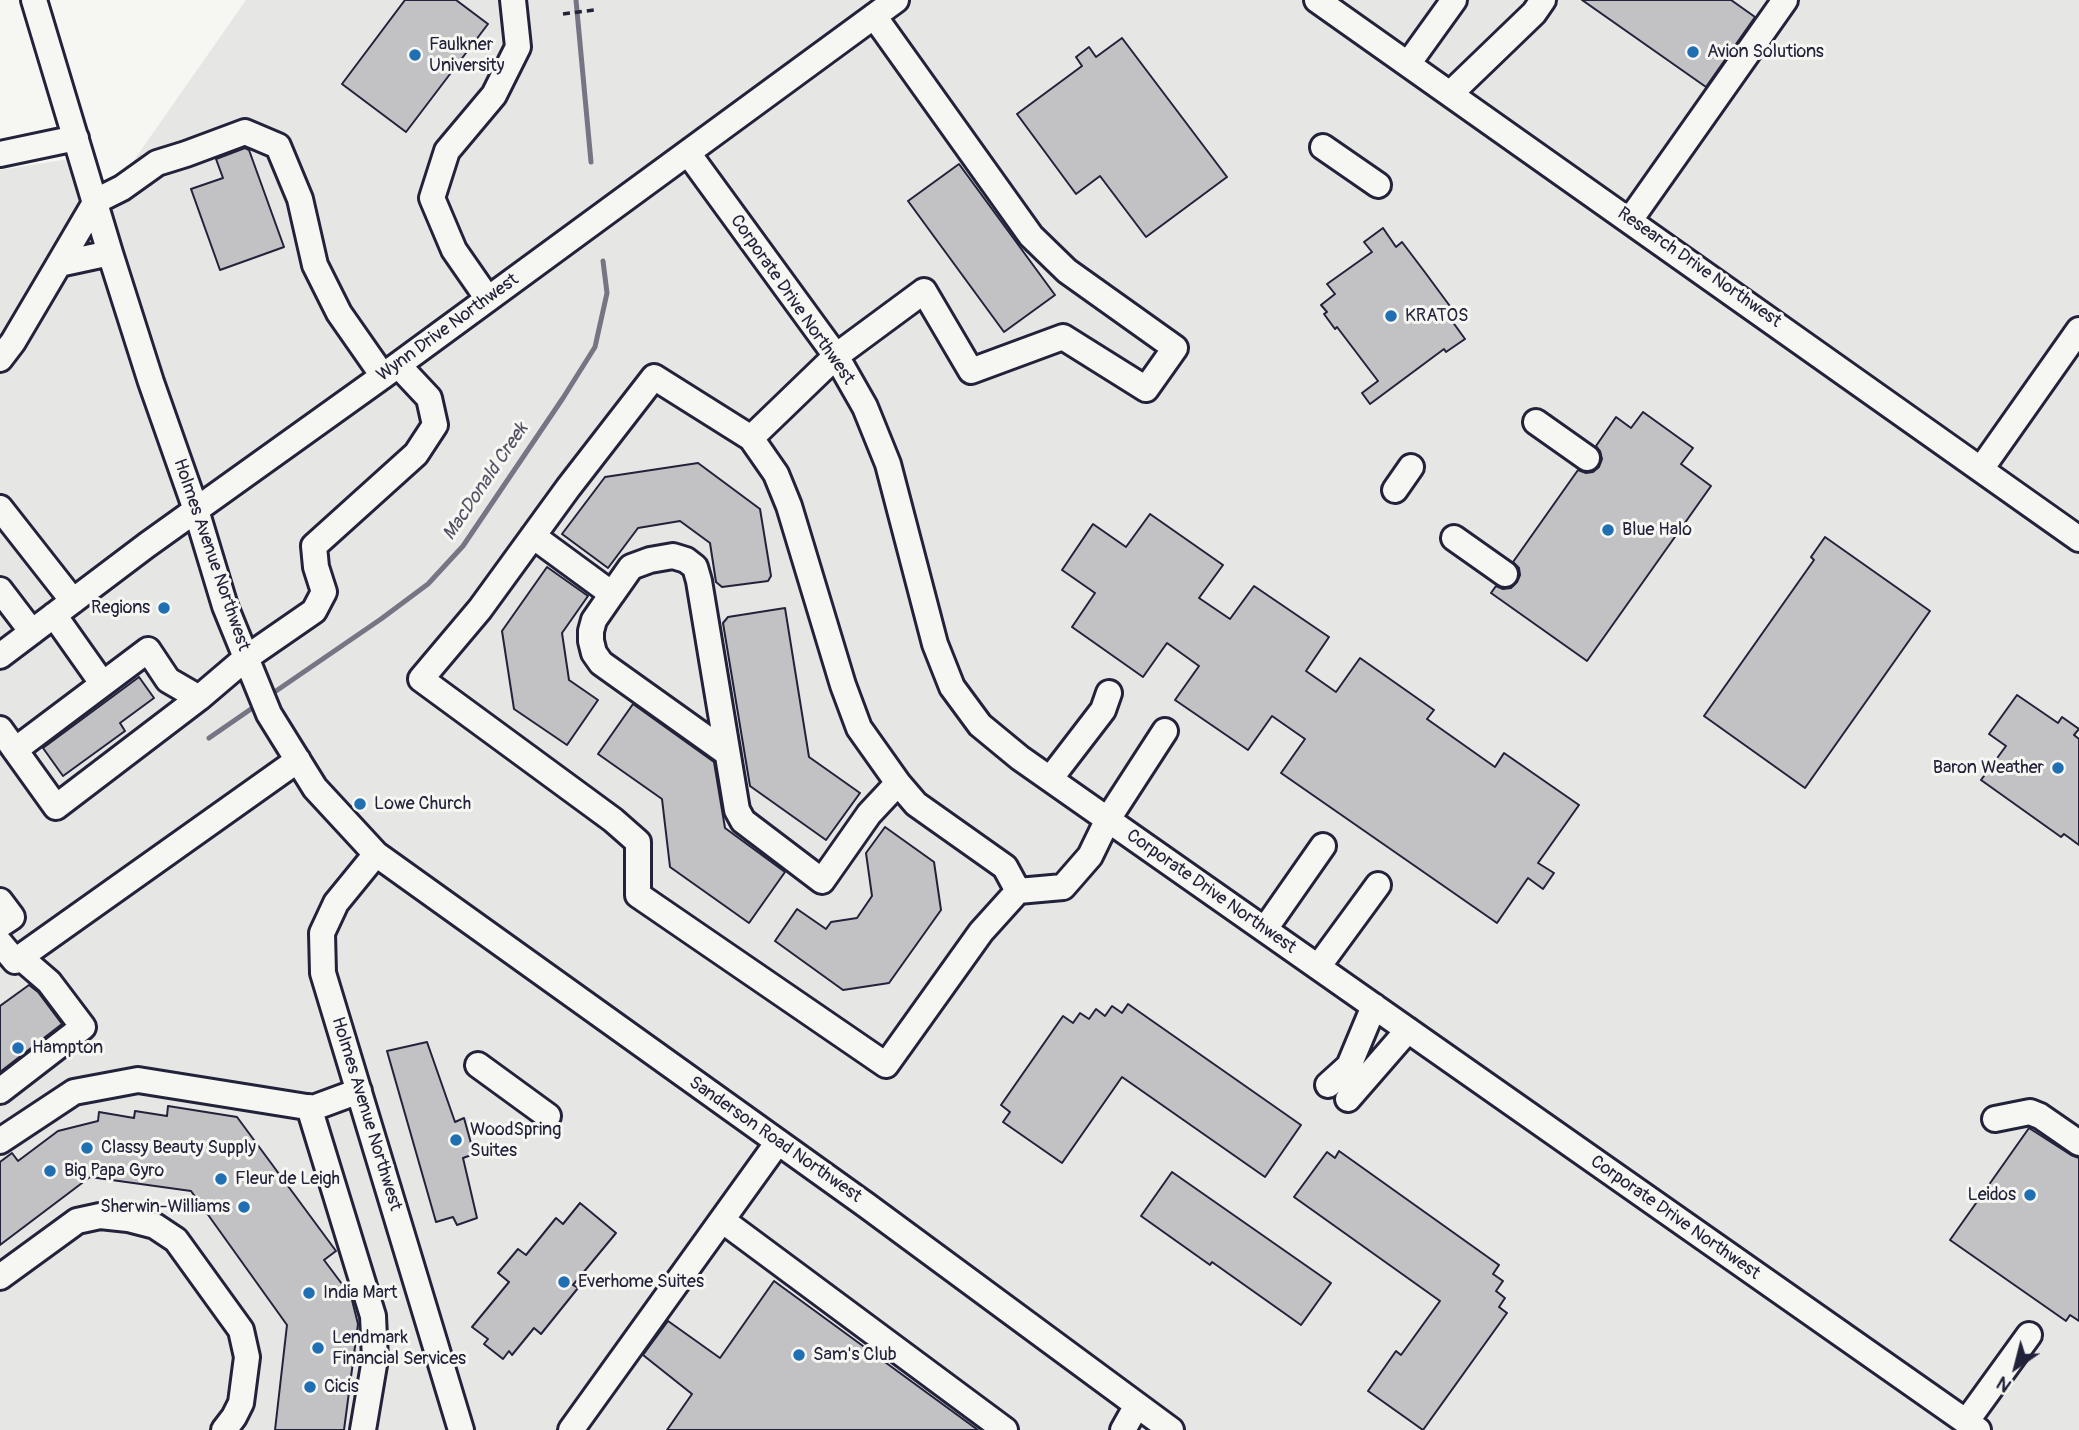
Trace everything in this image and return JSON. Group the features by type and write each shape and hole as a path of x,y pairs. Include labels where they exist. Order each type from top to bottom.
{"street":[{"name":"Holmes Avenue Northwest","path":"34,0 110,253 196,510 225,606 269,714 315,788 376,854 336,903 322,933 323,974 461,1430"},
{"path":"488,299 454,250 432,198 447,151 495,95 517,47 513,0"},
{"name":"Wynn Drive Northwest","path":"11,641 63,608 896,0"},
{"name":"Research Drive Northwest","path":"1317,0 2079,539"},
{"path":"1408,64 1454,0"},
{"path":"1451,93 1534,13 1543,0"},
{"path":"1630,220 1785,0"},
{"path":"751,438 836,356 924,291 971,371 1063,337 1146,389 1175,348 1067,271 1031,236 874,16"},
{"path":"0,359 13,342 96,201 122,188 157,163 245,132 278,146 300,199 315,265 339,313 391,370 429,398 435,425 416,454 314,546 316,567 324,592 314,611 246,658 199,698 56,807 0,729"},
{"path":"0,154 76,138"},
{"path":"1323,147 1378,185"},
{"name":"Corporate Drive Northwest","path":"688,153 836,356 865,407 888,464 935,644 952,687 980,725 996,740 1050,779 1972,1426"},
{"path":"59,264 110,253"},
{"path":"1980,469 2079,330"},
{"path":"1018,891 1005,867 916,804 859,728 843,685 789,506 776,474 751,438 654,377 480,609 421,679 613,820 638,842 638,895 886,1065 981,932 1018,891 1063,887 1090,856 1108,819 1165,731"},
{"path":"1536,422 1587,458"},
{"path":"1395,490 1411,467"},
{"path":"0,508 63,608 102,683"},
{"path":"533,536 612,594"},
{"path":"1454,538 1505,574"},
{"path":"727,753 601,663 594,653 591,641 594,620 631,567 673,556 686,560 695,567 737,810 743,821 822,881 869,814 898,783"},
{"path":"0,590 11,641"},
{"path":"15,750 148,650 168,680 199,698"},
{"path":"1050,779 1103,710 1109,693"},
{"path":"0,1091 83,1027 49,982 10,950 298,760"},
{"path":"1265,929 1323,846"},
{"name":"Sanderson Road Northwest","path":"376,854 866,1205 1171,1430"},
{"path":"1318,967 1378,885"},
{"path":"0,901 12,917 0,925"},
{"path":"1374,1006 1338,1092 1408,1030"},
{"path":"478,1065 548,1116"},
{"path":"0,1141 74,1092 138,1080 313,1108 359,1091"},
{"path":"309,1107 373,1316 375,1359 363,1430"},
{"path":"1995,1119 2030,1112 2079,1143"},
{"path":"571,1430 778,1142"},
{"path":"0,1277 76,1221 100,1216 128,1219 155,1226 176,1240 241,1330 247,1357 241,1403 224,1430"},
{"path":"722,1220 1005,1430"},
{"path":"1972,1426 2029,1335"},
{"path":"1123,1430 1137,1405"}],"path":[{"path":"563,15 594,10"}],"shaded area":[{"path":"246,0 2079,0 2079,1430 0,1430 0,170 69,159 90,223"}],"building":[{"path":"405,0 456,0 488,24 406,132 342,84"},
{"name":"Avion Solutions","path":"1582,0 1731,0 1755,17 1706,87"},
{"path":"1122,38 1227,177 1146,237 1100,176 1076,194 1017,114 1082,66 1076,57 1089,47 1096,57"},
{"path":"245,148 249,150 284,247 220,270 191,189 223,178 216,159"},
{"path":"959,164 1055,295 1004,332 908,201"},
{"name":"KRATOS","path":"1383,228 1396,247 1402,242 1458,317 1452,321 1465,339 1446,352 1444,349 1370,404 1362,393 1378,381 1337,327 1335,329 1321,305 1335,294 1327,284 1372,252 1364,242"},
{"name":"Blue Halo","path":"1643,412 1693,448 1681,464 1711,486 1587,661 1491,593 1496,586 1511,588 1517,582 1519,568 1513,562 1578,470 1593,472 1599,467 1602,459 1596,446 1616,417 1631,428"},
{"path":"698,463 760,509 771,576 768,581 722,587 716,582 710,543 680,521 638,528 608,568 562,534 605,477"},
{"path":"1150,514 1223,565 1199,598 1230,619 1254,586 1329,637 1306,671 1336,692 1360,658 1434,710 1427,719 1495,767 1504,753 1579,805 1538,863 1554,873 1543,889 1528,878 1497,923 1281,773 1305,739 1272,716 1248,750 1175,700 1199,666 1167,643 1143,677 1072,627 1095,593 1062,570 1093,524 1126,547"},
{"path":"1825,537 1930,611 1805,788 1704,716 1814,560 1811,557"},
{"path":"547,567 588,596 562,633 569,680 598,700 567,745 514,709 502,631"},
{"path":"785,608 809,757 860,793 826,840 750,786 723,623 728,617"},
{"path":"139,677 154,698 120,723 125,731 63,776 43,748"},
{"name":"Baron Weather","path":"2017,695 2058,723 2062,717 2079,729 2074,735 2079,739 2079,845 2064,834 2061,837 1981,780 2006,746 1989,734"},
{"path":"633,704 714,762 725,828 785,872 749,923 670,867 662,799 598,754"},
{"path":"885,827 934,862 941,910 889,983 843,990 775,941 797,909 826,929 831,922 857,918 872,896 866,853"},
{"name":"Hampton","path":"29,985 38,992 62,1024 0,1072 0,1006"},
{"path":"1128,1004 1301,1125 1265,1177 1122,1077 1062,1163 1003,1122 1010,1112 1001,1105 1063,1016 1073,1023 1080,1013 1089,1019 1096,1009 1105,1016 1112,1006 1122,1013"},
{"path":"427,1042 455,1122 464,1118 474,1154 463,1158 477,1218 457,1225 453,1217 436,1222 387,1051"},
{"path":"168,1106 237,1117 336,1251 324,1260 351,1296 358,1324 344,1430 275,1430 287,1325 191,1191 90,1177 0,1245 0,1162 12,1153 18,1161 58,1131 98,1121 99,1112 134,1118 135,1111 167,1116"},
{"name":"Leidos","path":"2029,1128 2079,1158 2079,1321 2070,1315 2066,1321 1950,1240"},
{"path":"1339,1151 1499,1265 1493,1274 1503,1281 1496,1291 1505,1298 1499,1307 1507,1313 1423,1430 1368,1391 1396,1351 1401,1355 1440,1301 1294,1197 1327,1152 1335,1158"},
{"path":"1172,1172 1331,1283 1301,1325 1141,1216"},
{"path":"580,1203 616,1233 573,1285 578,1288 541,1334 534,1328 512,1355 509,1351 503,1359 484,1344 488,1339 472,1327 509,1282 498,1273 518,1249 526,1255 556,1218 563,1224"},
{"name":"Sam's Club","path":"774,1281 978,1430 667,1430 692,1394 643,1355 668,1321 720,1358"}],"waterway":[{"name":"MacDonald Creek","path":"576,0 591,162"},
{"name":"MacDonald Creek","path":"276,691 428,584 463,546 595,347 607,293 603,261"},
{"name":"MacDonald Creek","path":"209,738 251,709"}],"place":[{"name":"Avion Solutions","path":"1693,52"},
{"name":"Faulkner University","path":"415,55"},
{"name":"KRATOS","path":"1391,316"},
{"name":"Blue Halo","path":"1608,530"},
{"name":"Regions","path":"164,608"},
{"name":"Baron Weather","path":"2058,768"},
{"name":"Lowe Church","path":"360,804"},
{"name":"Hampton","path":"18,1048"},
{"name":"WoodSpring Suites","path":"456,1140"},
{"name":"Classy Beauty Supply","path":"87,1148"},
{"name":"Big Papa Gyro","path":"50,1171"},
{"name":"Fleur de Leigh","path":"221,1179"},
{"name":"Leidos","path":"2030,1195"},
{"name":"Sherwin-Williams","path":"244,1207"},
{"name":"Everhome Suites","path":"564,1282"},
{"name":"India Mart","path":"309,1293"},
{"name":"Lendmark Financial Services","path":"318,1348"},
{"name":"Sam's Club","path":"799,1355"},
{"name":"Cicis","path":"310,1387"}]}
